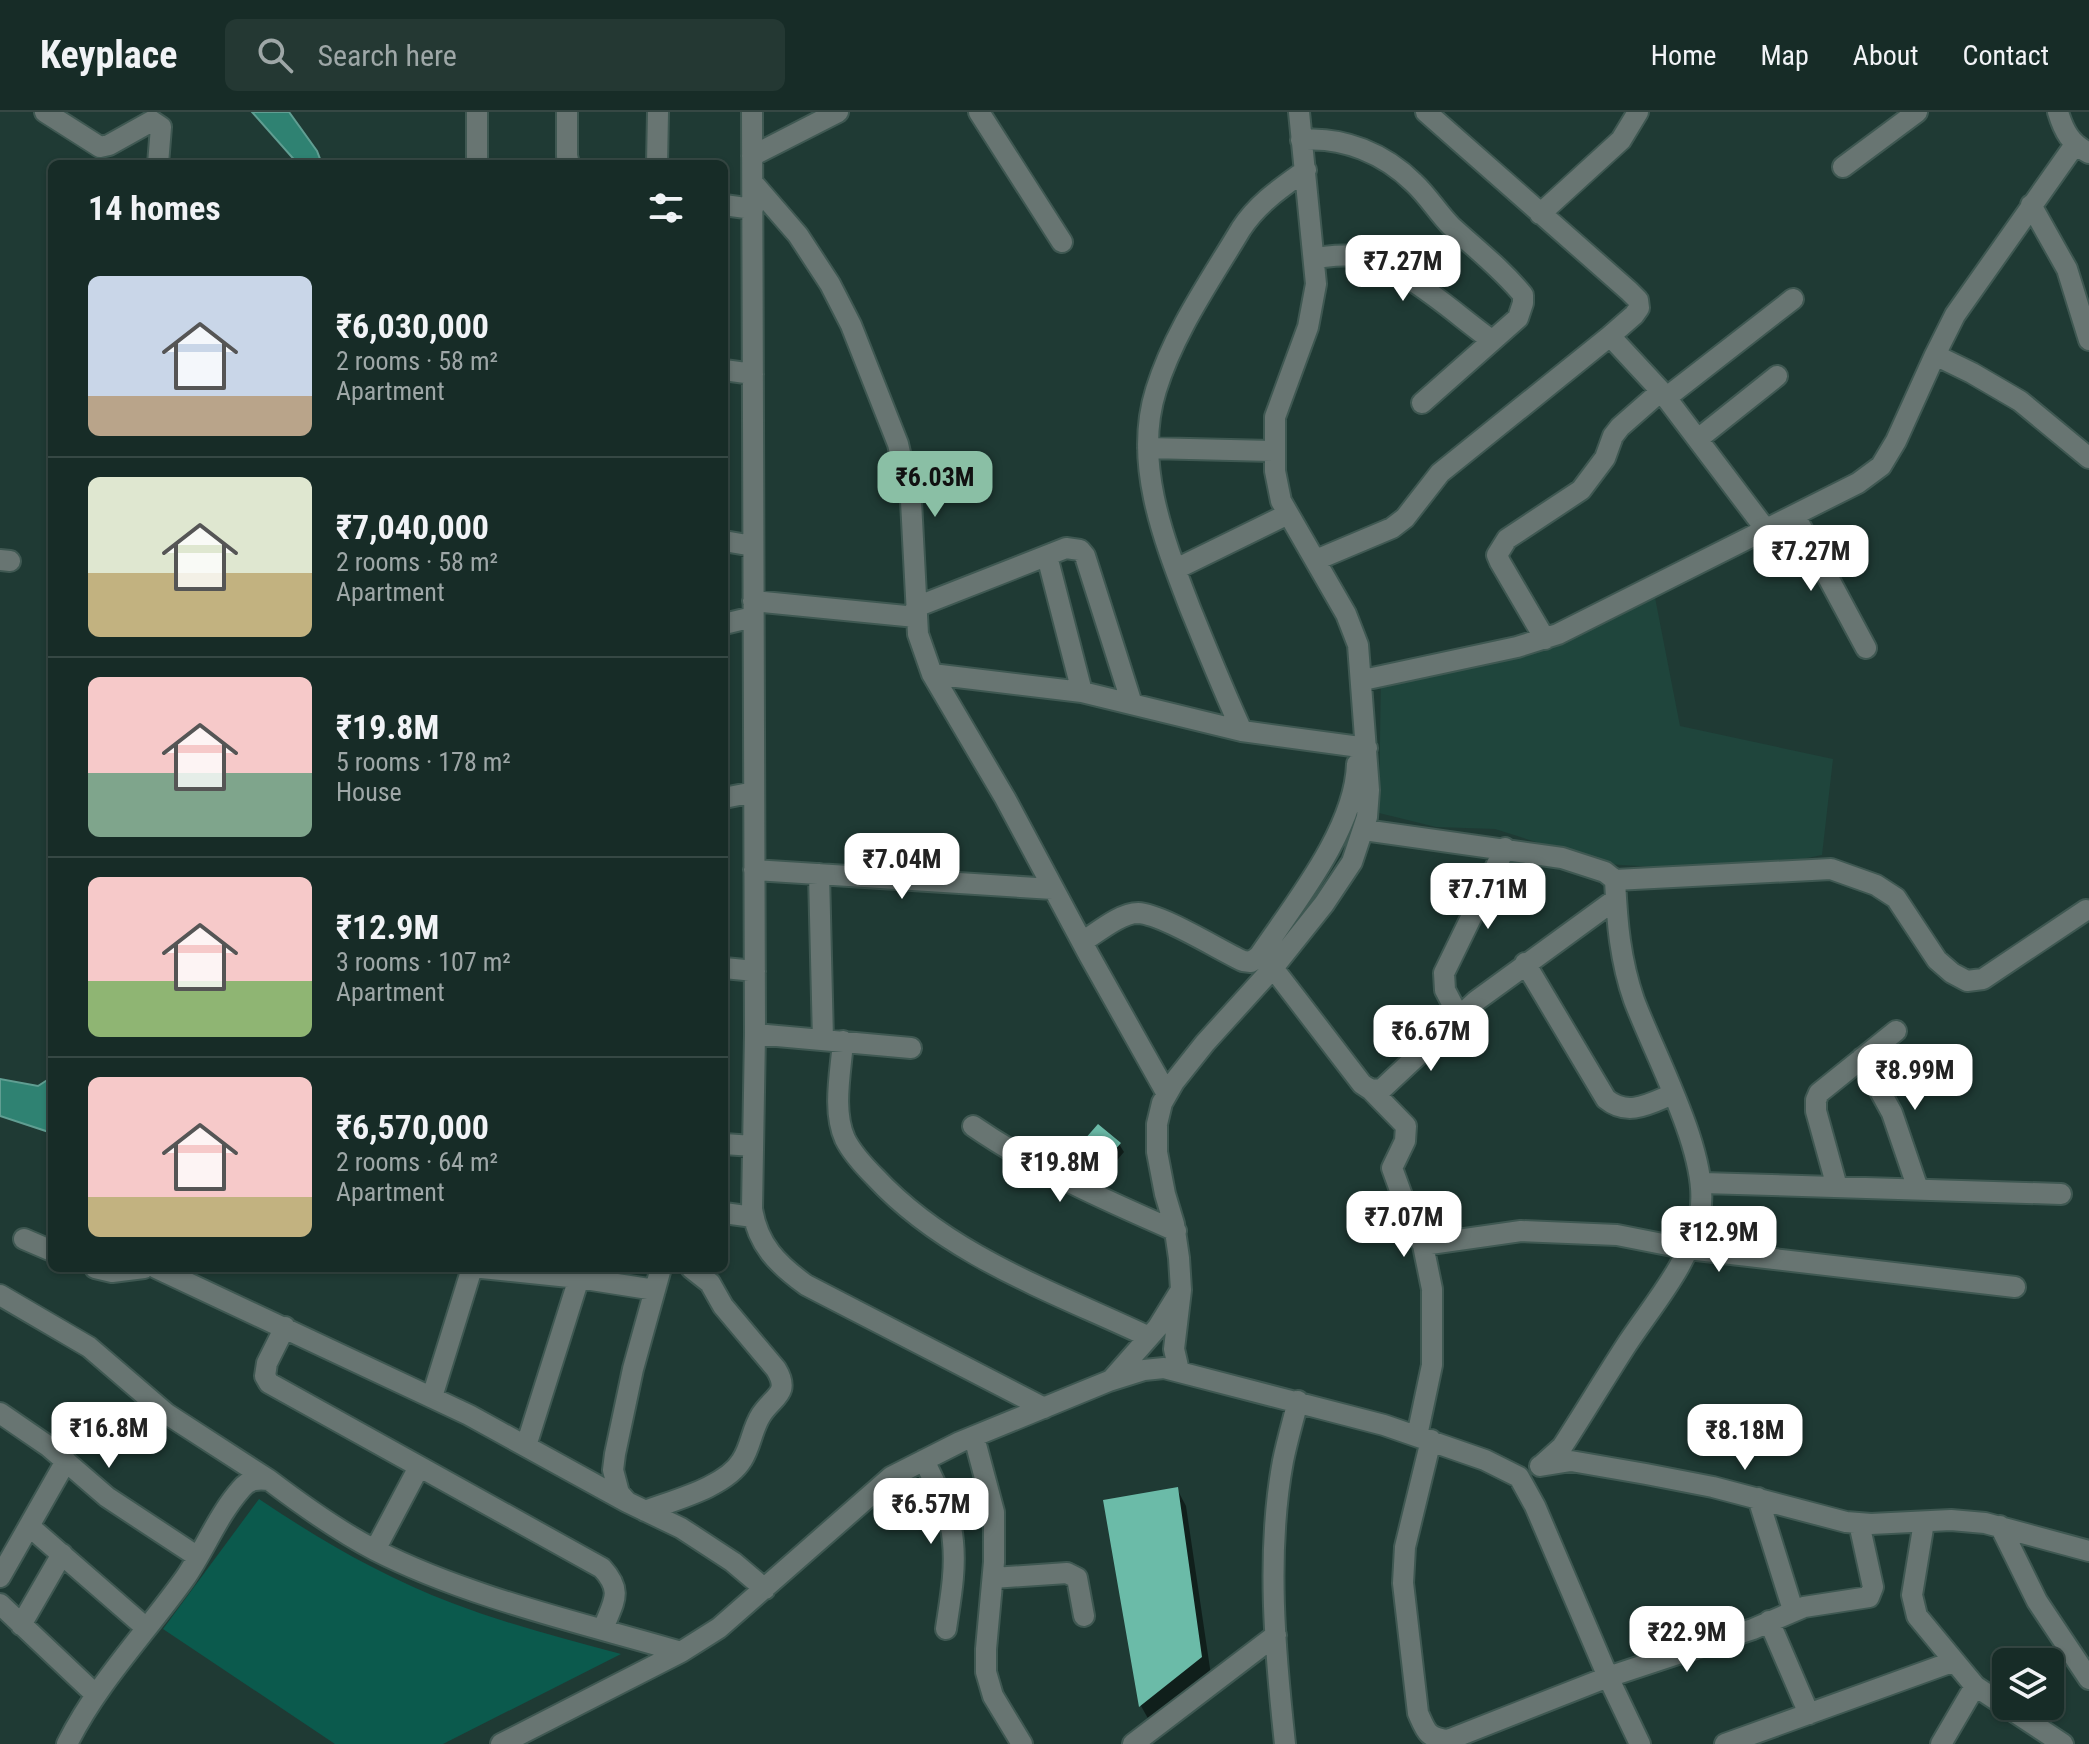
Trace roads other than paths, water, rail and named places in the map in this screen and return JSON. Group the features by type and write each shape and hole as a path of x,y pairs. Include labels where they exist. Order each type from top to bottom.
{"street":[{"path":"45,112 100,147 152,121 158,123 161,127 158,160"},
{"path":"477,112 477,160"},
{"path":"567,112 568,160"},
{"path":"657,160 658,112"},
{"path":"752,112 753,1217 762,1244 774,1260 806,1285 1044,1408"},
{"path":"752,156 838,112"},
{"path":"979,112 1062,242"},
{"path":"1082,942 1124,917 1137,913 1160,920 1243,961 1251,962 1259,956 1339,833 1354,795 1362,748 1363,680 1358,645 1346,614 1278,491 1274,451 1275,417 1313,311 1316,284 1299,112"},
{"path":"1316,560 1392,528 1405,518 1440,473 1610,336 1639,308 1638,300 1426,112"},
{"path":"1540,214 1621,140 1638,112"},
{"path":"1843,167 1917,112"},
{"path":"1363,680 1545,639 1767,531 1858,483 1881,466 1896,441 1955,315 2031,205 2081,150 2062,127 2058,112"},
{"path":"1301,140 1321,138 1340,142 1379,157 1397,169 1523,295 1521,312 1422,403"},
{"path":"1242,731 1212,666 1176,569 1152,491 1148,448 1155,394 1177,338 1252,212 1306,170"},
{"path":"753,183 798,235 830,284 851,325 898,444 911,501 916,612 923,652 932,674 1005,798 1167,1094"},
{"path":"2031,205 2067,269 2089,340"},
{"path":"728,206 753,209"},
{"path":"1314,258 1352,255 1382,263 1490,339"},
{"path":"1545,639 1500,562 1497,555 1500,546 1581,490 1605,458 1620,427 1793,299"},
{"path":"1610,336 1664,394 1767,531"},
{"path":"1935,355 2020,401 2089,458"},
{"path":"728,371 753,374"},
{"path":"1698,439 1777,376"},
{"path":"1148,448 1274,451"},
{"path":"1176,569 1288,514"},
{"path":"1795,516 1866,648"},
{"path":"728,542 753,546"},
{"path":"728,622 753,609 916,612 1073,547 1085,556 1132,704"},
{"path":"1047,556 1082,692"},
{"path":"932,674 1082,692 1242,731 1362,748"},
{"path":"1179,1371 1174,1349 1181,1290 1176,1231 1157,1152 1159,1113 1167,1094 1205,1043 1273,968 1341,880 1364,830 1369,790 1362,748"},
{"path":"728,797 754,792"},
{"path":"1364,830 1505,848 1562,858 1605,872 1615,890 1619,947 1634,1000 1673,1094 1703,1183 1701,1210 1688,1249 1562,1447 1521,1481"},
{"path":"1458,1015 1445,990 1444,973 1505,848"},
{"path":"1371,1090 1382,1089 1390,1083 1458,1015 1615,890 1831,869 1876,885 1896,898 1937,960 1967,981 1983,979 2086,910"},
{"path":"754,870 1053,889"},
{"path":"819,874 839,1119 845,1139 859,1160 900,1203 958,1245 1149,1337"},
{"path":"1525,963 1606,1099 1624,1109 1640,1108 1673,1094"},
{"path":"728,968 755,971"},
{"path":"1273,968 1362,1084 1406,1126 1405,1141 1392,1168 1423,1245 1432,1289 1433,1344 1424,1438 1405,1547 1403,1583 1418,1713 1426,1731 1434,1739 1448,1740 1608,1677 1793,1610 1818,1603 1869,1597 1873,1587 1859,1523"},
{"path":"1837,1187 1816,1111 1816,1100 1819,1093 1896,1031"},
{"path":"755,1034 911,1048"},
{"path":"1862,1058 1892,1113 1918,1189"},
{"path":"973,1126 1016,1156 1056,1177 1176,1231"},
{"path":"728,1144 753,1146"},
{"path":"1703,1183 2061,1194"},
{"path":"728,1214 753,1217"},
{"path":"1423,1245 1521,1231 1617,1235 1688,1249 2015,1287"},
{"path":"24,1239 48,1249"},
{"path":"165,1272 432,1397 526,1446 681,1528 733,1562 765,1589"},
{"path":"432,1397 471,1272"},
{"path":"521,1272 655,1290"},
{"path":"636,1506 619,1493 615,1481 615,1454 633,1369 660,1272"},
{"path":"636,1506 709,1486 731,1474 742,1460 757,1421 782,1390 782,1380 776,1369 723,1306 710,1283 696,1272"},
{"path":"526,1446 579,1278"},
{"path":"1109,1381 1149,1337 1181,1290"},
{"path":"3,1302 89,1347 167,1414 375,1550 505,1600 681,1652"},
{"path":"285,1327 267,1363 265,1376 269,1383 602,1568 614,1581 616,1591 603,1629"},
{"path":"501,1744 681,1652 719,1628 891,1477 974,1437 1109,1381 1152,1369 1179,1371 1298,1401 1424,1438 1507,1470 1521,1481 1546,1530 1640,1744"},
{"path":"1285,1744 1276,1635 1276,1528 1283,1461 1298,1401"},
{"path":"0,1413 66,1461 107,1497 198,1557"},
{"path":"974,1437 994,1512 986,1672 993,1696 1022,1744"},
{"path":"924,1460 943,1501 953,1541 946,1629"},
{"path":"0,1577 66,1461"},
{"path":"1542,1465 1571,1461 1713,1487 1859,1523 1967,1521 2000,1526 2089,1551"},
{"path":"375,1550 419,1467"},
{"path":"67,1744 95,1694 172,1595 243,1486 257,1479 269,1480"},
{"path":"1758,1498 1793,1610"},
{"path":"1924,1522 1912,1595 1917,1616 1975,1686 2063,1744"},
{"path":"29,1526 145,1627"},
{"path":"2000,1526 2037,1601 2089,1679"},
{"path":"21,1625 62,1554"},
{"path":"993,1578 1067,1573 1077,1578 1084,1616"},
{"path":"0,1604 95,1694"},
{"path":"1769,1621 1809,1714"},
{"path":"1133,1744 1276,1635"},
{"path":"1725,1744 1952,1662"},
{"path":"1941,1744 1975,1686"}]}
